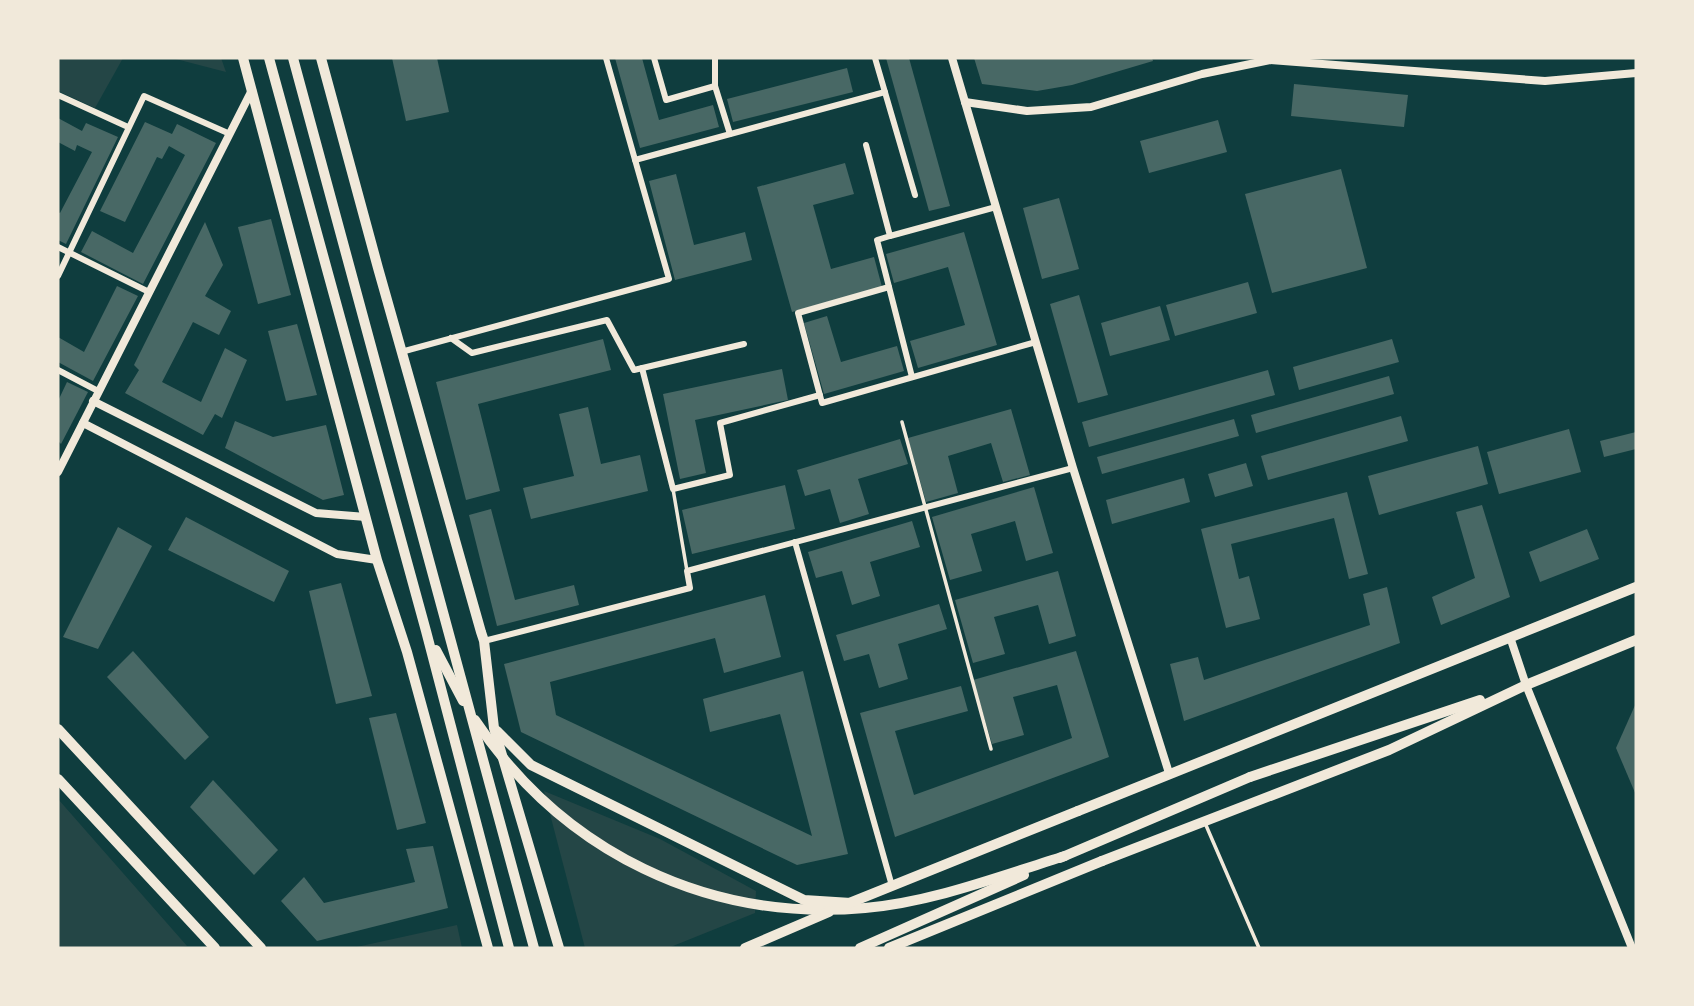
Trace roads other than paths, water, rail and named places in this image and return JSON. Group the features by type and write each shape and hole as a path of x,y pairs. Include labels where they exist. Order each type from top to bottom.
{"main road":[{"path":"243,58 377,560 407,652 488,948"},
{"path":"269,58 426,631 509,948"},
{"path":"293,58 534,948"},
{"path":"321,58 401,352 483,637 494,728 559,948"},
{"path":"745,948 1169,773 1636,587"},
{"path":"426,631 461,698 494,749 527,785 560,816 600,844 636,866 678,885 728,899 777,908 866,908 951,891 1065,856"},
{"path":"889,948 1102,861 1389,750 1526,685 1636,640"},
{"path":"860,948 1250,777 1526,685"},
{"path":"494,728 531,765 804,900 851,902"},
{"path":"58,729 261,948"},
{"path":"58,779 215,948"}],"street":[{"path":"401,352 668,279 606,58"},
{"path":"654,58 666,100 715,86"},
{"path":"715,58 715,86 730,134"},
{"path":"875,58 915,195"},
{"path":"952,58 1073,468 1169,773"},
{"path":"965,102 1027,111 1091,107 1202,74 1270,60 1545,81 1636,74"},
{"path":"59,467 252,90"},
{"path":"635,160 885,92"},
{"path":"58,95 128,127"},
{"path":"58,276 144,96 230,134"},
{"path":"866,145 890,236"},
{"path":"912,377 877,240 996,207"},
{"path":"58,247 149,292"},
{"path":"889,287 798,313 822,403 1036,342"},
{"path":"451,338 472,353 607,320 634,370 744,344"},
{"path":"642,368 673,489 730,475 720,423 820,395"},
{"path":"58,370 98,391"},
{"path":"93,401 316,513 366,517"},
{"path":"83,423 337,554 377,560"},
{"path":"483,637 690,588 687,571 1073,468"},
{"path":"795,542 892,886"},
{"path":"1510,637 1526,685 1632,948"}],"lane":[{"path":"902,422 991,749"},
{"path":"673,489 687,571"},
{"path":"1204,821 1259,948"}]}
